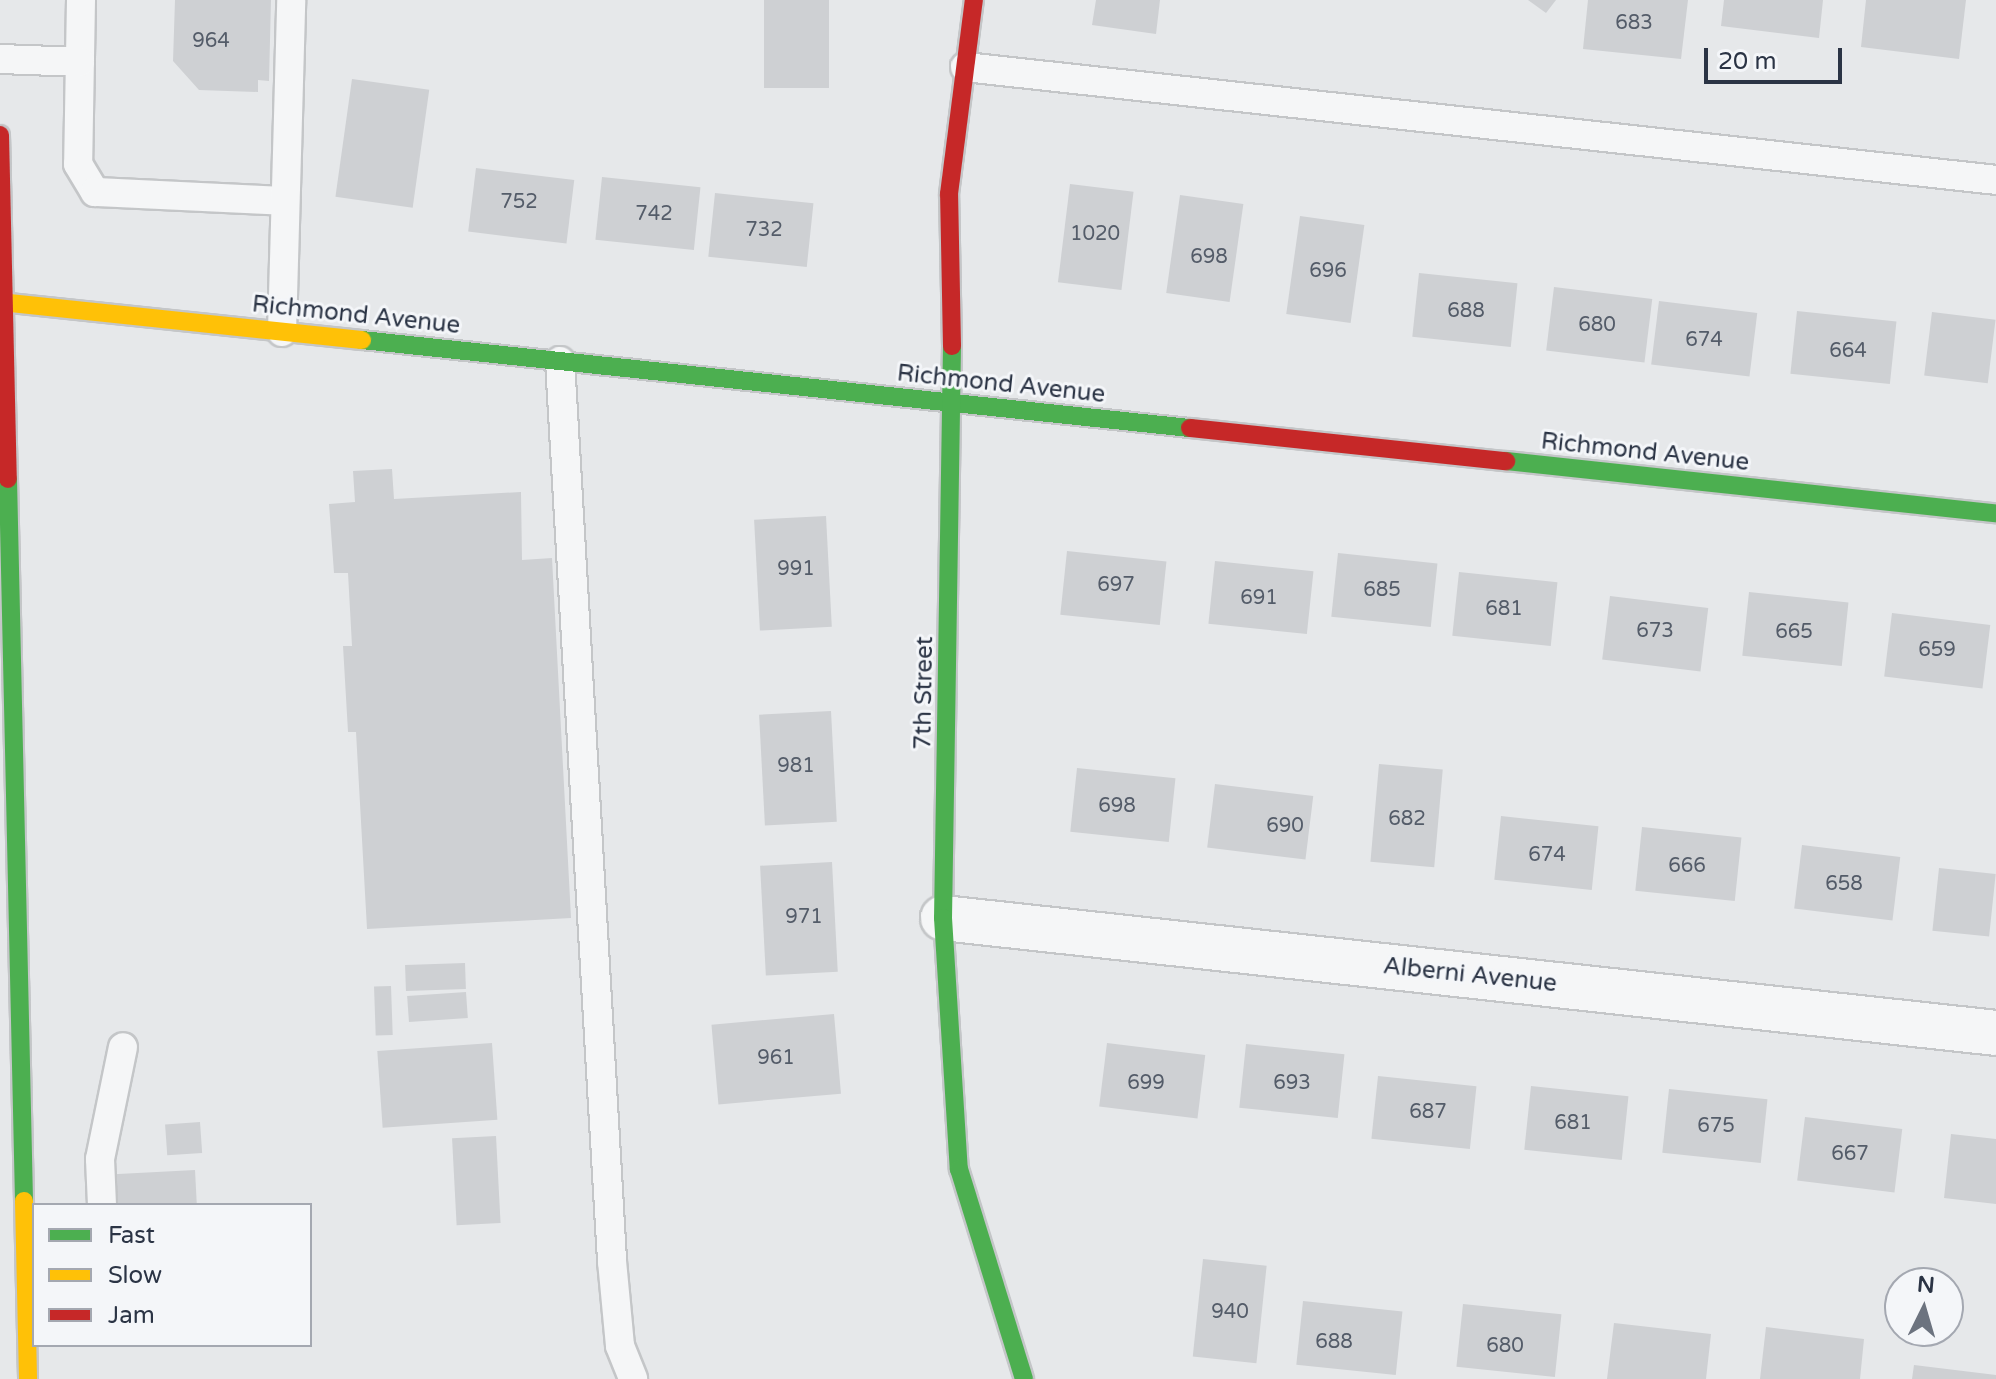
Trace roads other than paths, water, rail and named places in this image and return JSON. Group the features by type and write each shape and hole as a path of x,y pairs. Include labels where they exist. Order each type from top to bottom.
{"street":[{"name":"7th Street","path":"974,0 949,194 953,403 943,918 959,1169 1024,1379"},
{"path":"0,135 28,1379"},
{"name":"Richmond Avenue","path":"2,302 1996,513"},
{"name":"Alberni Avenue","path":"943,918 1996,1033"}],"lane":[{"path":"81,0 78,164 95,192 285,201"},
{"path":"282,332 291,0"},
{"path":"0,59 80,62"},
{"path":"965,67 1996,180"},
{"path":"560,361 612,1261 620,1346 633,1379"},
{"path":"102,1203 100,1159 123,1047"}]}
